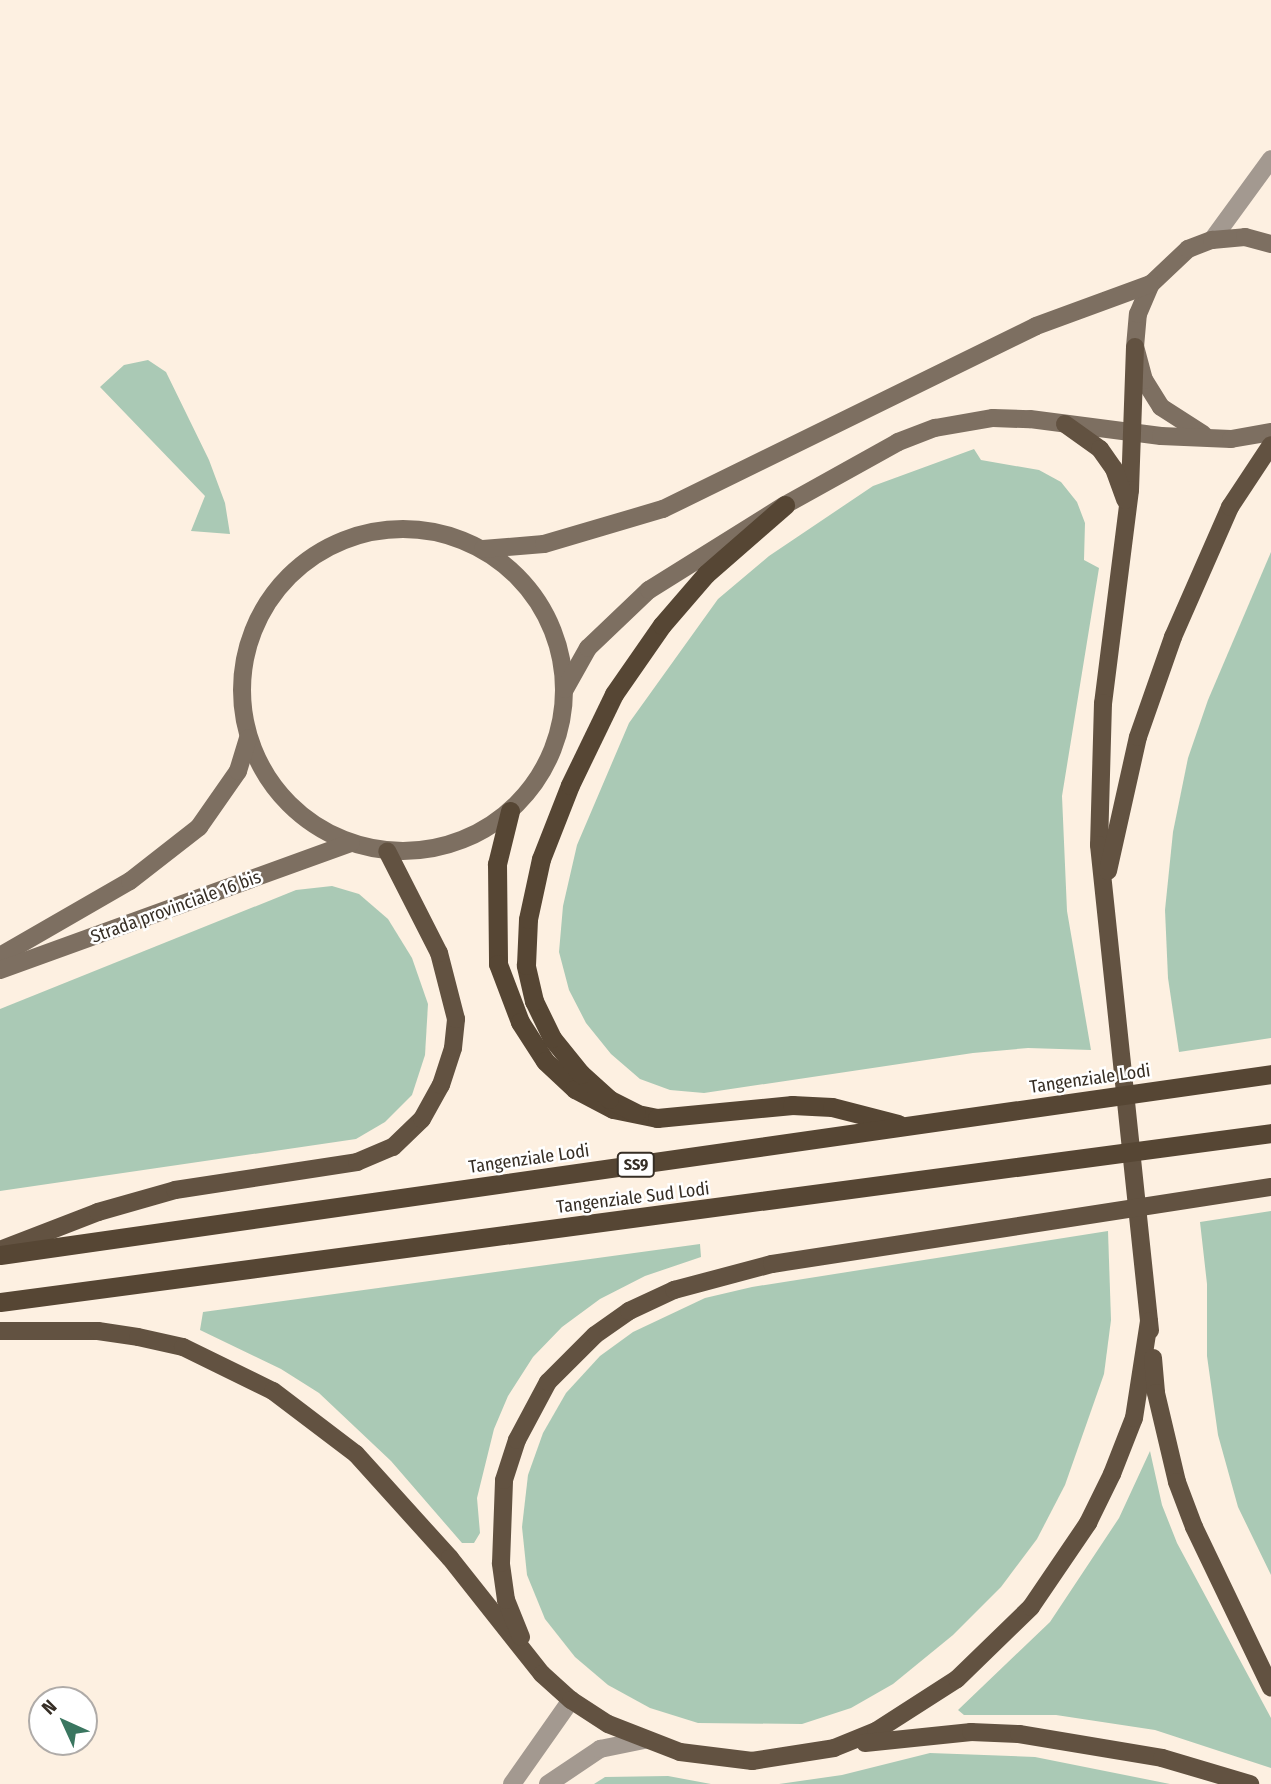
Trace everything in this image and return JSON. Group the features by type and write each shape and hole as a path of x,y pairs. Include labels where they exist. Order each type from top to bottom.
{"highway":[{"path":"636,1113 609,1099 581,1074 552,1038 534,1001 526,965 527,919 541,859 570,785 614,694 662,625 706,574 785,505"},
{"path":"510,811 497,864 495,914 498,964 520,1022 545,1061 575,1089 613,1108 657,1118 792,1105 832,1107 909,1126"},
{"name":"Tangenziale Lodi","path":"0,1252 1271,1074"},
{"name":"Tangenziale Sud Lodi","path":"0,1302 1271,1133"}],"main road":[{"path":"483,549 544,544 663,509 1036,326 1150,284 1178,257 1212,240 1245,237 1271,244"},
{"path":"1150,284 1138,314 1135,347 1135,434 1103,703 1099,819 1104,916 1144,1249 1156,1393 1177,1482 1194,1527 1271,1688"},
{"path":"1135,347 1144,380 1161,407 1206,435"},
{"path":"565,689 589,648 618,616 649,590 785,505 898,442 935,428 993,418 1135,434 1206,435 1231,439 1271,432"},
{"path":"1065,424 1083,434 1107,459 1122,487 1128,510"},
{"path":"1104,916 1118,811 1164,662 1230,506 1271,445"},
{"path":"382,530 429,530 483,549 517,575 543,608 559,647 565,689 558,735 540,776 510,811 473,835 431,849 387,851 351,843 307,820 271,784 248,738 242,699 244,658 266,606 296,569 336,543 382,530"},
{"name":"Strada provinciale 16 bis","path":"0,956 130,881 200,827 238,771 248,738"},
{"name":"Strada provinciale 16 bis","path":"0,970 351,843"},
{"path":"0,1252 98,1212 175,1190 357,1162 393,1147 422,1119 441,1085 453,1048 456,1019 439,953 387,851"},
{"path":"541,1674 506,1600 501,1563 504,1480 528,1412 548,1382 594,1335 629,1311 674,1290 772,1264 1271,1187"},
{"path":"834,1748 917,1708 997,1644 1031,1607 1087,1523 1112,1474 1134,1418 1149,1321"},
{"path":"0,1331 98,1331 138,1337 183,1347 273,1391 356,1454 450,1558 541,1674 571,1700 644,1740 680,1752 731,1760 792,1758 834,1748 928,1734 1019,1734 1162,1758 1250,1784"}],"street":[{"path":"1212,240 1271,159"},
{"path":"512,1784 571,1700"},
{"path":"548,1784 600,1749 644,1740"}],"green space":[{"path":"148,360 166,372 209,460 225,503 230,534 191,531 205,496 100,387 124,365"},
{"path":"974,449 981,460 1039,470 1061,482 1077,502 1085,523 1084,560 1099,568 1062,796 1067,911 1091,1050 1028,1048 973,1053 704,1093 670,1090 640,1079 611,1054 586,1023 569,990 559,952 563,906 577,845 629,723 718,599 769,556 873,486"},
{"path":"1271,552 1271,1038 1179,1052 1168,978 1165,910 1173,832 1188,758 1208,700"},
{"path":"332,886 359,894 388,919 412,958 428,1004 425,1055 412,1095 385,1122 356,1139 0,1191 0,1009 296,890"},
{"path":"1271,1211 1271,1575 1238,1507 1218,1435 1207,1356 1207,1284 1200,1222"},
{"path":"1108,1231 1111,1320 1104,1374 1065,1485 1037,1539 1001,1587 953,1635 893,1684 851,1708 802,1724 698,1723 650,1708 608,1685 575,1657 545,1619 527,1575 522,1527 528,1475 543,1433 566,1393 600,1356 633,1332 705,1298 752,1287"},
{"path":"700,1244 701,1257 645,1276 600,1299 562,1327 533,1357 508,1396 494,1429 477,1498 480,1533 474,1543 462,1543 391,1461 319,1393 281,1369 200,1330 203,1312"},
{"path":"1150,1451 1162,1505 1177,1543 1271,1718 1271,1768 1155,1730 1056,1715 964,1715 958,1710 1050,1622 1119,1518"},
{"path":"930,1753 1035,1757 1170,1784 779,1784 842,1775"},
{"path":"668,1776 711,1784 594,1784 605,1777"}]}
